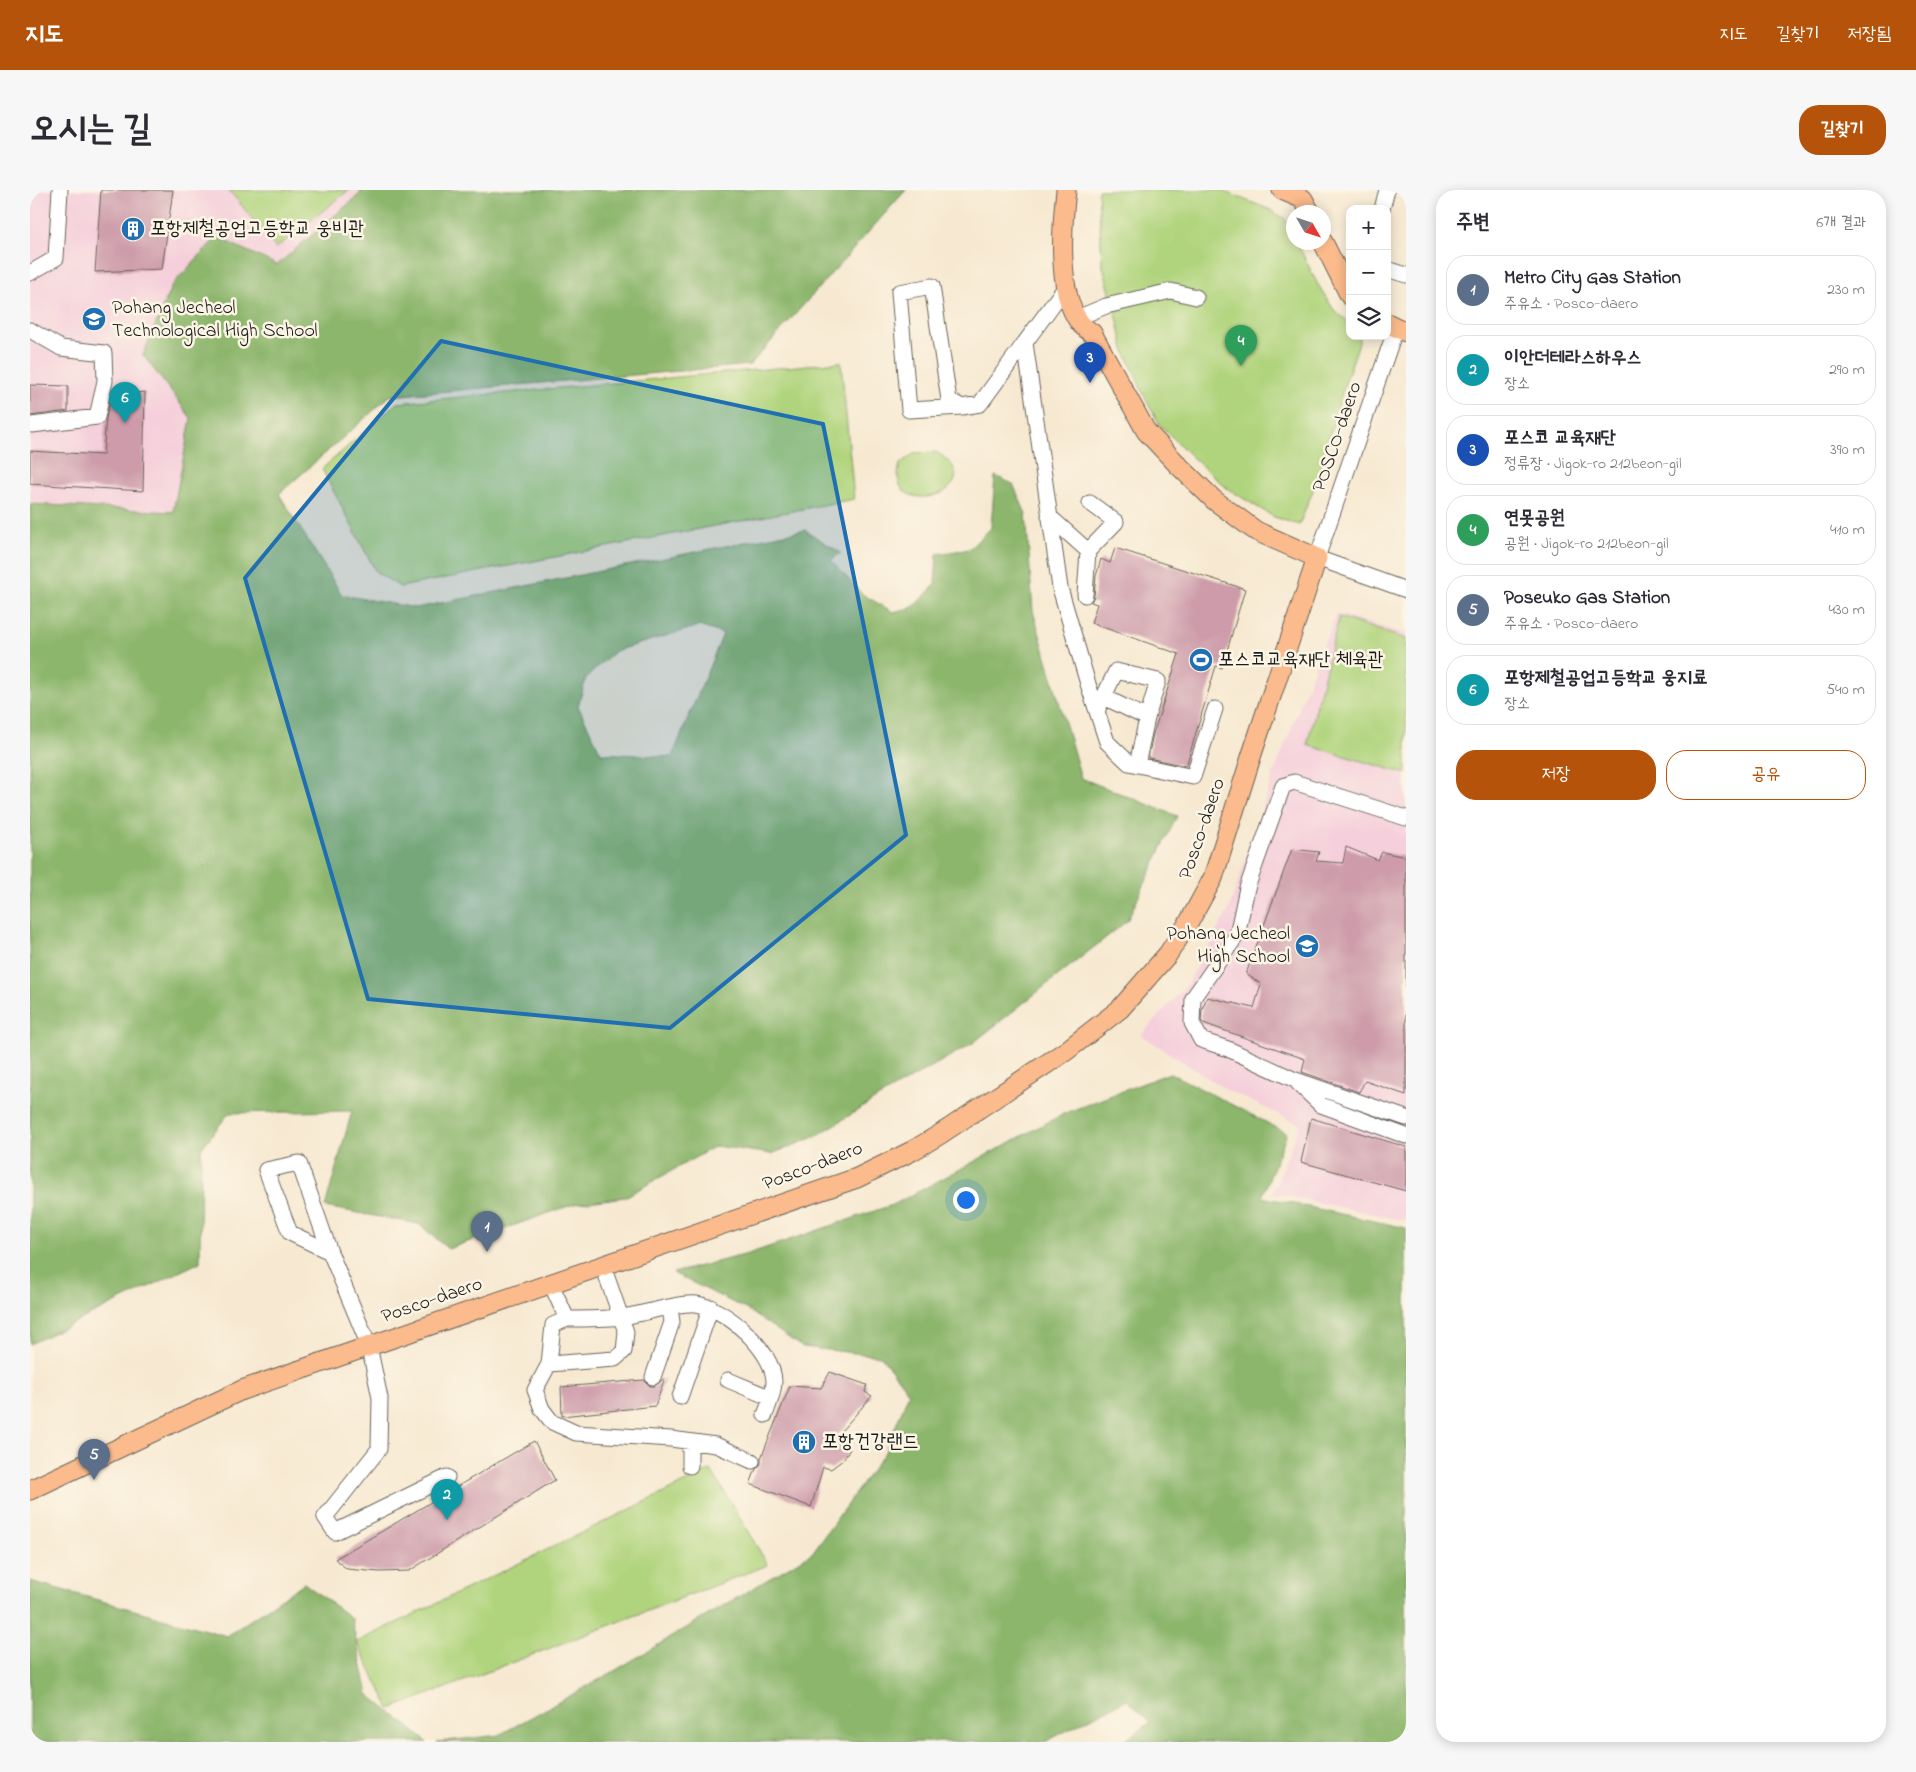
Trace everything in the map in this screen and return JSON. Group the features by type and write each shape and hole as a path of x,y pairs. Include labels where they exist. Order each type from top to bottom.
{"main road":[{"path":"1066,190 1063,220 1063,252 1071,307 1080,324 1092,333 1146,431 1214,500 1256,531 1317,558"},
{"path":"1282,190 1307,200"},
{"path":"1327,250 1350,295"},
{"name":"Posco-daero","path":"30,1490 242,1390 857,1178 939,1135 1066,1051 1120,1009 1153,973 1178,938 1213,878 1317,558"}],"street":[{"path":"30,273 56,258 60,190"},
{"path":"1383,205 1387,190"},
{"path":"1391,270 1406,275"},
{"path":"962,407 949,400 932,286 899,292 909,410 962,407 980,404 1067,285"},
{"path":"1077,318 1106,306 1171,291 1196,298"},
{"name":"POSCO-daero","path":"1317,558 1397,328"},
{"path":"30,330 61,348 104,353 105,381 97,417 32,425"},
{"path":"1025,343 1060,588 1107,742 1129,763 1193,777 1215,709"},
{"path":"1085,595 1088,551 1116,522 1090,503"},
{"path":"1049,516 1088,551"},
{"path":"1317,558 1406,590"},
{"path":"1097,711 1116,671 1158,681 1147,718 1137,765"},
{"path":"1104,697 1147,718"},
{"path":"1406,818 1294,782 1283,786 1243,905 1237,935 1193,998 1192,1023 1201,1040 1228,1049 1293,1079 1406,1118"},
{"path":"1293,1079 1321,1105 1406,1136"},
{"path":"330,1252 290,1233 266,1170 299,1162 330,1252 369,1346 380,1398 380,1449 325,1517 335,1532 447,1476"},
{"path":"549,1364 615,1359 624,1351 626,1332 603,1266"},
{"path":"551,1284 567,1320"},
{"path":"752,1461 716,1445 576,1433 552,1422 542,1409 535,1390 549,1364 553,1325 567,1320 621,1317 694,1304 712,1308 730,1320 756,1342 770,1367 774,1381 766,1415"},
{"path":"652,1377 672,1322 670,1308"},
{"path":"680,1397 712,1308"},
{"path":"728,1380 771,1398"},
{"path":"690,1442 690,1466"}],"highlighted area":[{"path":"441,341 823,424 906,835 670,1028 368,999 245,578"}],"shaded area":[{"name":"Pohang Jecheol Technological High School","path":"30,190 360,190 361,193 277,265 217,237 191,418 173,512 30,504"},
{"name":"Pohang Jecheol High School","path":"1336,613 1406,634 1406,1221 1273,1193 1300,1124 1225,1089 1141,1035 1187,985 1230,907 1273,775"}],"green space":[{"path":"229,190 349,190 276,248"},
{"path":"360,190 906,190 750,365 390,396 279,494 342,595 416,608 805,530 841,553 831,560 862,594 893,612 913,607 935,585 937,554 969,549 991,528 995,476 1013,484 1026,514 1033,611 1081,778 1177,816 1127,921 973,1043 879,1097 815,1137 771,1154 716,1146 625,1197 574,1204 448,1249 419,1224 325,1207 352,1111 229,1113 201,1149 200,1262 30,1344 30,504 173,512 191,418 143,355 172,285 217,237 277,265 361,193","holes":["699,626 723,634 672,757 601,753 578,706 586,678 615,651"]},
{"path":"1098,190 1220,190 1271,210 1285,219 1286,250 1300,250 1317,283 1334,310 1346,320 1346,340 1359,340 1319,476 1299,525 1274,517 1228,489 1160,425 1147,402 1124,349 1102,263"},
{"path":"841,362 854,499 400,587 376,572 322,469 397,403"},
{"path":"936,452 952,466 955,478 948,489 936,495 921,497 907,493 899,483 900,464 915,453"},
{"path":"1339,617 1406,639 1406,774 1307,745"},
{"path":"1170,1073 1287,1133 1262,1197 1406,1228 1406,1742 1123,1742 1150,1723 1127,1699 1045,1742 437,1742 499,1735 611,1673 812,1553 885,1452 909,1393 881,1356 802,1347 748,1310 673,1273 748,1254 895,1204 1065,1113"},
{"path":"711,1470 768,1565 390,1709 357,1642"},
{"path":"30,1581 227,1636 304,1583 351,1618 368,1694 427,1742 30,1742"}],"building":[{"name":"포항제철공업고등학교 웅비관","path":"101,190 173,190 162,269 95,272"},
{"path":"30,385 68,386 68,411 30,416"},
{"path":"145,392 143,491 30,484 30,451 103,455 106,418 112,395"},
{"name":"포스코교육재단 체육관","path":"1115,548 1245,589 1222,668 1216,666 1186,766 1148,758 1153,734 1179,654 1091,623 1097,604 1091,602 1094,596 1096,576 1101,559 1110,563"},
{"path":"1346,847 1378,860 1382,852 1406,857 1406,1095 1365,1081 1359,1092 1302,1072 1305,1059 1201,1021 1202,1009 1207,997 1254,1008 1261,984 1246,974 1292,849 1319,852 1316,861 1343,863"},
{"path":"1311,1118 1406,1147 1406,1191 1301,1162"},
{"name":"포항건강랜드","path":"830,1372 867,1385 865,1392 872,1396 835,1438 850,1449 844,1459 831,1469 823,1467 811,1507 750,1484 756,1469 761,1464 761,1458 790,1386 821,1388"},
{"path":"665,1378 655,1406 562,1416 561,1387 644,1380 650,1386 654,1386"},
{"path":"534,1441 555,1480 409,1571 379,1572 347,1569 335,1559"}],"place":[{"name":"포항제철공업고등학교 웅비관","path":"133,229"},
{"name":"Pohang Jecheol Technological High School","path":"94,319"},
{"name":"연못공원","path":"1241,366"},
{"name":"포스코 교육재단","path":"1090,383"},
{"name":"포항제철공업고등학교 웅지료","path":"125,423"},
{"name":"포스코교육재단 체육관","path":"1201,660"},
{"name":"Pohang Jecheol High School","path":"1307,946"},
{"name":"Metro City Gas Station","path":"487,1252"},
{"name":"포항건강랜드","path":"804,1442"},
{"name":"Poseuko Gas Station","path":"94,1480"},
{"name":"이안더테라스하우스","path":"447,1520"}]}
